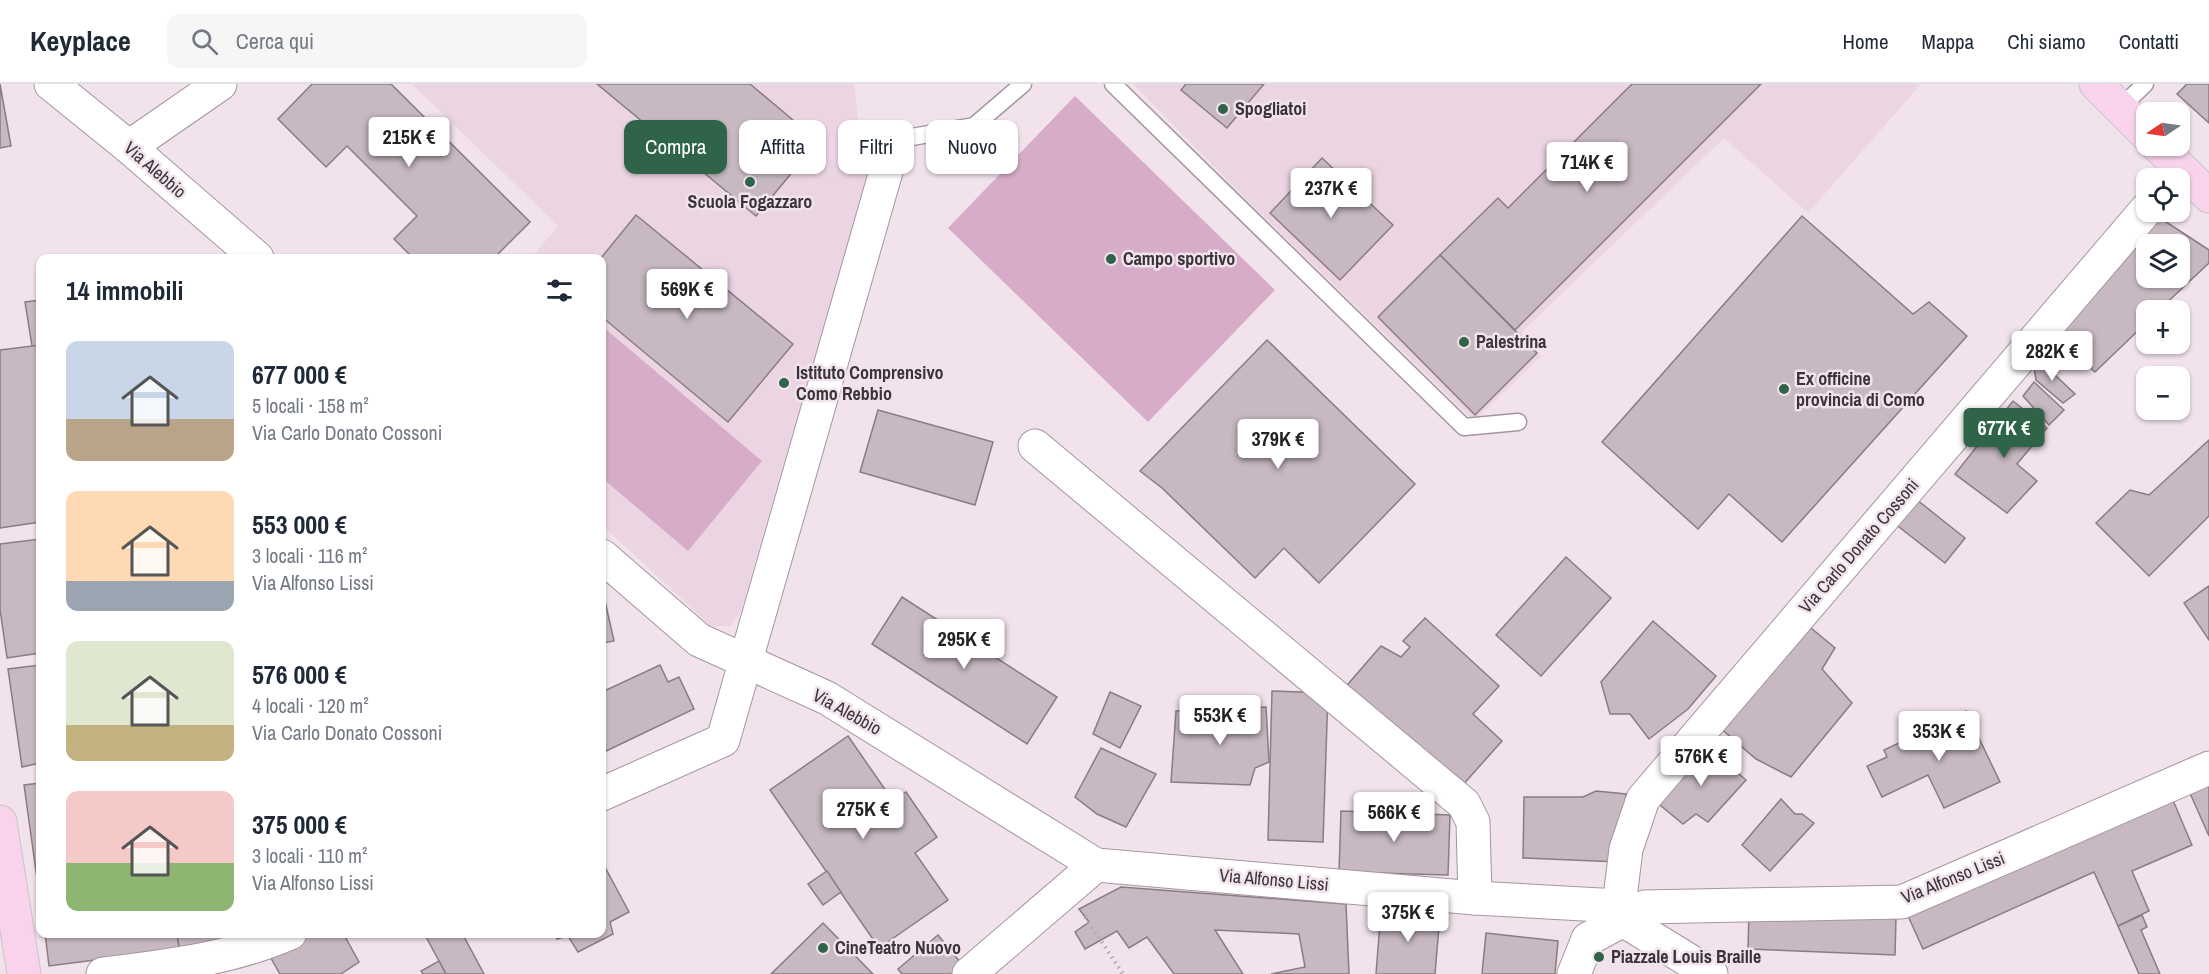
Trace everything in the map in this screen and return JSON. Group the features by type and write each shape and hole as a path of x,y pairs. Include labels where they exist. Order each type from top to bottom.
{"main road":[{"path":"2096,84 2136,124"},
{"path":"2190,183 2209,196"},
{"path":"0,822 24,974"}],"street":[{"name":"Via Alebbio","path":"51,84 129,147 252,254"},
{"path":"129,147 220,84"},
{"path":"606,792 723,740 885,174"},
{"name":"Via Carlo Donato Cossoni","path":"1629,911 1626,849 1643,799 2136,222"},
{"path":"1035,446 1464,804 1473,822 1476,898"},
{"name":"Via Alebbio","path":"606,559 699,640 827,698 1096,865"},
{"name":"Via Alfonso Lissi","path":"1096,865 1629,911 1902,903 2209,768"},
{"path":"969,974 1096,865"},
{"path":"1574,974 1588,939 1629,911 1711,974"},
{"path":"103,974 188,964 266,944 279,938"}],"lane":[{"path":"914,137 974,126 1023,84"},
{"path":"1113,84 1464,427 1518,422"},
{"path":"2120,108 2145,84"}],"path":[{"path":"1063,892 1079,909 1123,974"}],"shaded area":[{"name":"Istituto Comprensivo Como Rebbio","path":"412,84 597,84 640,120 624,120 624,174 705,174 756,216 791,174 826,174 826,120 793,120 750,84 854,84 858,120 838,120 838,174 865,174 866,180 741,611 730,626 711,626 606,529 606,481 688,550 762,461 606,329 606,320 728,422 792,344 636,215 604,254 534,254 558,226"},
{"path":"1133,84 1921,84 1808,213 1724,138 1522,332 1541,356 1474,421 1251,204"},
{"name":"Campo sportivo","path":"1075,96 1275,290 1148,422 948,228 1000,174 1018,174 1018,155"},
{"path":"606,329 762,461 688,551 606,481"}],"building":[{"path":"0,84 11,146 0,148"},
{"path":"312,84 391,84 530,222 498,254 409,254 394,239 417,216 347,146 326,167 278,119"},
{"path":"597,84 750,84 793,120 739,120 739,174 791,174 756,216 705,174 727,174 727,120 640,120"},
{"name":"Spogliatoi","path":"1186,84 1264,84 1227,128 1181,90"},
{"path":"1632,84 1761,84 1515,330 1440,255 1498,198 1508,208"},
{"path":"2187,84 2209,84 2209,123 2190,106 2190,102 2186,102 2177,94"},
{"path":"1322,158 1393,225 1340,280 1270,213"},
{"path":"636,215 793,344 728,422 606,320 604,254"},
{"name":"Ex officine provincia di Como","path":"1802,216 1913,314 1929,302 1967,336 1782,542 1729,494 1698,529 1602,442"},
{"path":"2152,222 2166,222 2185,234 2142,234"},
{"path":"2190,238 2209,250 2209,263 2190,281"},
{"path":"2136,240 2136,288 2182,288 2170,300 2136,300 2136,333 2095,372 2054,336"},
{"name":"Palestrina","path":"1440,255 1537,353 1475,415 1378,317"},
{"path":"36,301 36,346 32,346 25,302"},
{"path":"1267,340 1415,484 1319,583 1284,548 1255,578 1162,488 1140,471"},
{"path":"36,346 36,523 0,528 0,350"},
{"path":"2037,358 2075,394 2063,403 2036,380 2033,361"},
{"path":"2034,382 2064,410 2049,425 2023,396"},
{"path":"2013,401 2047,428 2017,464 2037,481 2007,513 1955,474"},
{"path":"878,410 993,442 975,505 860,472"},
{"path":"2209,440 2209,516 2149,576 2096,523 2130,490 2149,495"},
{"path":"1912,496 1965,538 1945,563 1894,523"},
{"path":"36,540 36,654 7,658 0,609 0,544"},
{"path":"1566,557 1611,598 1541,676 1496,635"},
{"path":"2209,586 2209,640 2184,603"},
{"path":"902,597 1057,697 1027,744 872,644"},
{"path":"606,605 614,641 606,642"},
{"path":"1425,618 1499,686 1473,714 1502,741 1461,787 1342,691 1381,646 1401,657 1410,647 1403,641"},
{"path":"1653,621 1716,676 1688,709 1649,739 1630,714 1610,714 1601,682"},
{"path":"1805,623 1835,648 1822,669 1852,703 1791,777 1756,759 1719,727"},
{"path":"660,665 668,682 679,677 694,709 606,751 606,690"},
{"path":"36,666 36,764 22,767 8,669"},
{"path":"1272,691 1328,693 1323,842 1268,840"},
{"path":"1110,692 1141,706 1120,748 1093,734"},
{"path":"1266,707 1269,762 1255,768 1250,785 1171,782 1176,711"},
{"path":"1966,711 2000,782 1944,808 1928,775 1882,797 1867,766 1887,757 1884,750"},
{"path":"848,736 893,801 906,792 937,837 915,853 948,900 879,948 770,790"},
{"path":"1704,744 1746,780 1708,822 1696,814 1683,824 1655,801"},
{"path":"1101,748 1156,774 1126,827 1097,814 1075,797"},
{"path":"2209,783 2209,836 2189,791"},
{"path":"36,784 36,871 24,785"},
{"path":"1596,791 1626,794 1619,862 1523,858 1524,797 1583,797"},
{"path":"2172,798 2192,845 2132,871 2149,911 2118,926 2094,872 1923,949 1908,916"},
{"path":"1781,799 1795,814 1802,814 1814,823 1770,871 1742,845"},
{"path":"1341,811 1450,815 1448,875 1339,872"},
{"path":"606,869 629,912 610,922 613,934 606,938"},
{"path":"827,871 841,892 823,905 808,884"},
{"path":"1121,887 1346,904 1349,974 1271,974 1305,967 1299,934 1215,930 1243,974 1174,974 1147,937 1129,948 1117,931 1085,949 1075,932 1089,922 1079,909"},
{"path":"1381,910 1440,915 1435,974 1376,974"},
{"path":"1749,911 1896,917 1895,955 1748,949"},
{"path":"2142,915 2147,927 2141,930 2160,974 2139,974 2118,926"},
{"name":"CineTeatro Nuovo","path":"823,923 873,974 771,974"},
{"path":"1486,933 1558,941 1555,974 1482,974"},
{"path":"938,935 965,968 958,974 902,974 898,969"},
{"path":"46,938 178,938 180,954 103,959 49,966"},
{"path":"178,938 233,938 180,954"},
{"path":"303,938 346,938 359,962 341,974 280,974 268,953"},
{"path":"427,938 465,938 484,974 446,974"},
{"path":"569,938 605,938 578,952"},
{"path":"439,961 446,974 423,974 421,971"}],"place":[{"name":"Spogliatoi","path":"1223,109"},
{"name":"Scuola Fogazzaro","path":"750,182"},
{"name":"Campo sportivo","path":"1111,259"},
{"name":"Palestrina","path":"1464,342"},
{"name":"Istituto Comprensivo Como Rebbio","path":"784,383"},
{"name":"Ex officine provincia di Como","path":"1784,389"},
{"name":"CineTeatro Nuovo","path":"823,948"},
{"name":"Piazzale Louis Braille","path":"1599,957"}]}
